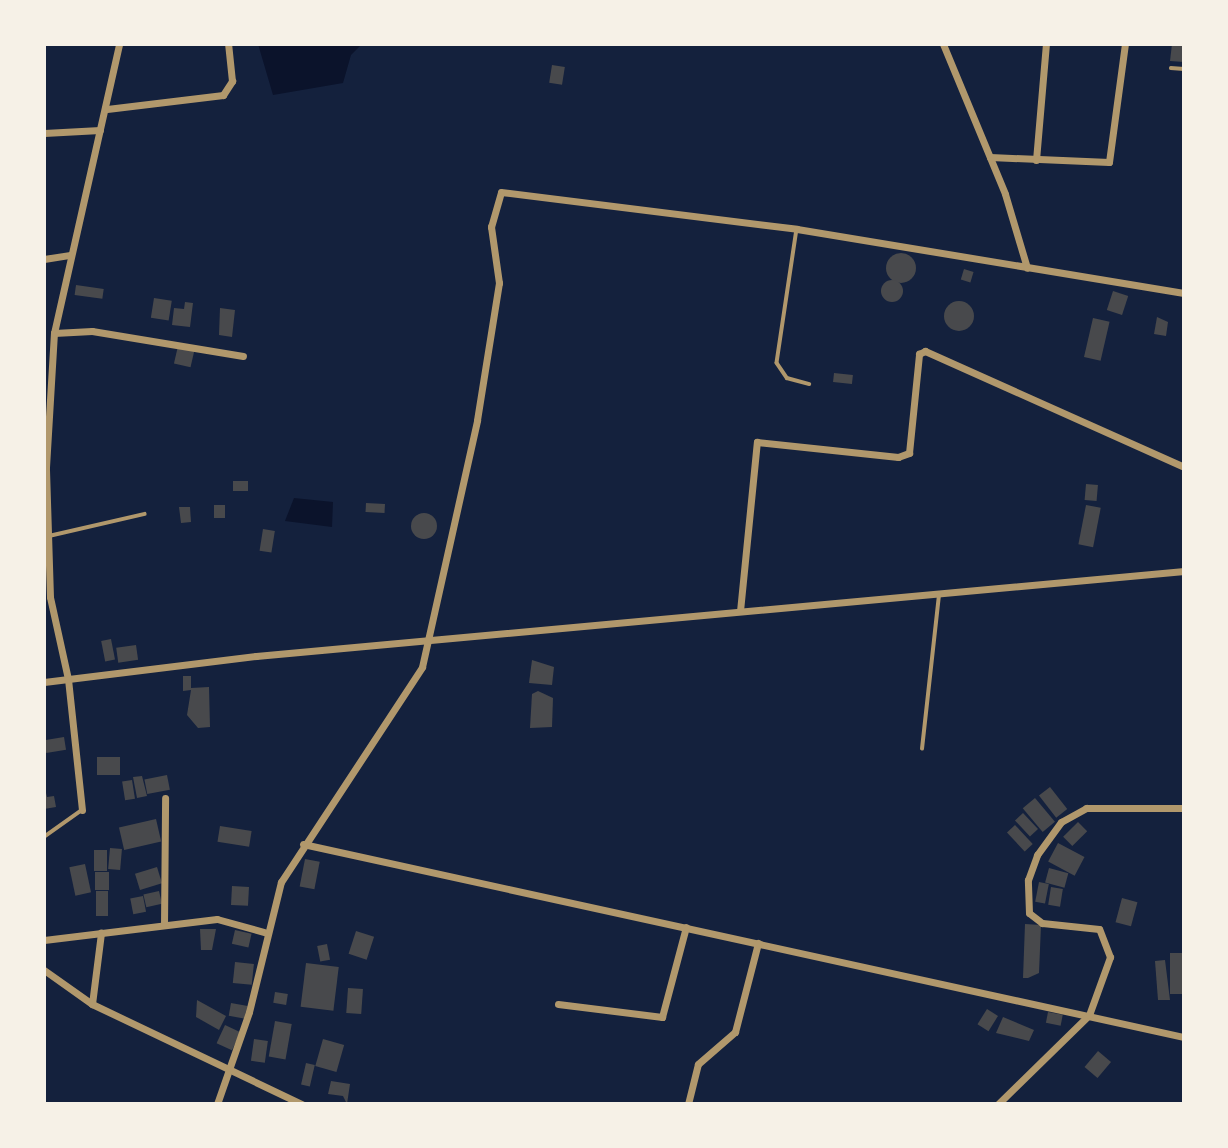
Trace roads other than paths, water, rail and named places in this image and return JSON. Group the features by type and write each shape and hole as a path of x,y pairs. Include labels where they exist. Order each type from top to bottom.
{"street":[{"path":"82,810 68,679 50,597 47,537 54,333 69,255 107,109 119,44"},
{"path":"107,109 223,94 232,81 228,44"},
{"path":"943,44 990,157 1027,268"},
{"path":"1036,160 1046,44"},
{"path":"990,157 1109,162 1125,44"},
{"path":"44,133 100,130"},
{"path":"217,1104 230,1067 264,932 303,844 418,677 430,640 477,420 499,284 491,227 501,192 797,229 1184,293"},
{"path":"44,259 69,255"},
{"path":"54,333 92,331 243,356"},
{"path":"740,611 757,442 898,457 909,453 925,351 1184,467"},
{"path":"44,682 430,640 1184,571"},
{"path":"164,925 165,798"},
{"path":"998,1104 1089,1015 1104,985 1109,942 1099,929 1042,923 1029,913 1028,880 1037,855 1060,822 1086,808 1184,808"},
{"path":"303,844 1184,1037"},
{"path":"44,940 217,919 264,932"},
{"path":"558,1004 662,1017 686,927"},
{"path":"92,1004 101,933"},
{"path":"688,1104 698,1064 734,1032 758,943"},
{"path":"44,970 92,1004 230,1067 302,1104"}],"lane":[{"path":"1171,68 1184,69"},
{"path":"797,229 777,363 787,378 808,384"},
{"path":"47,537 144,514"},
{"path":"922,748 939,593"},
{"path":"44,837 82,810"}],"water":[{"path":"258,44 362,44 351,55 343,83 273,95"},
{"path":"294,498 333,502 332,527 285,521"}]}
